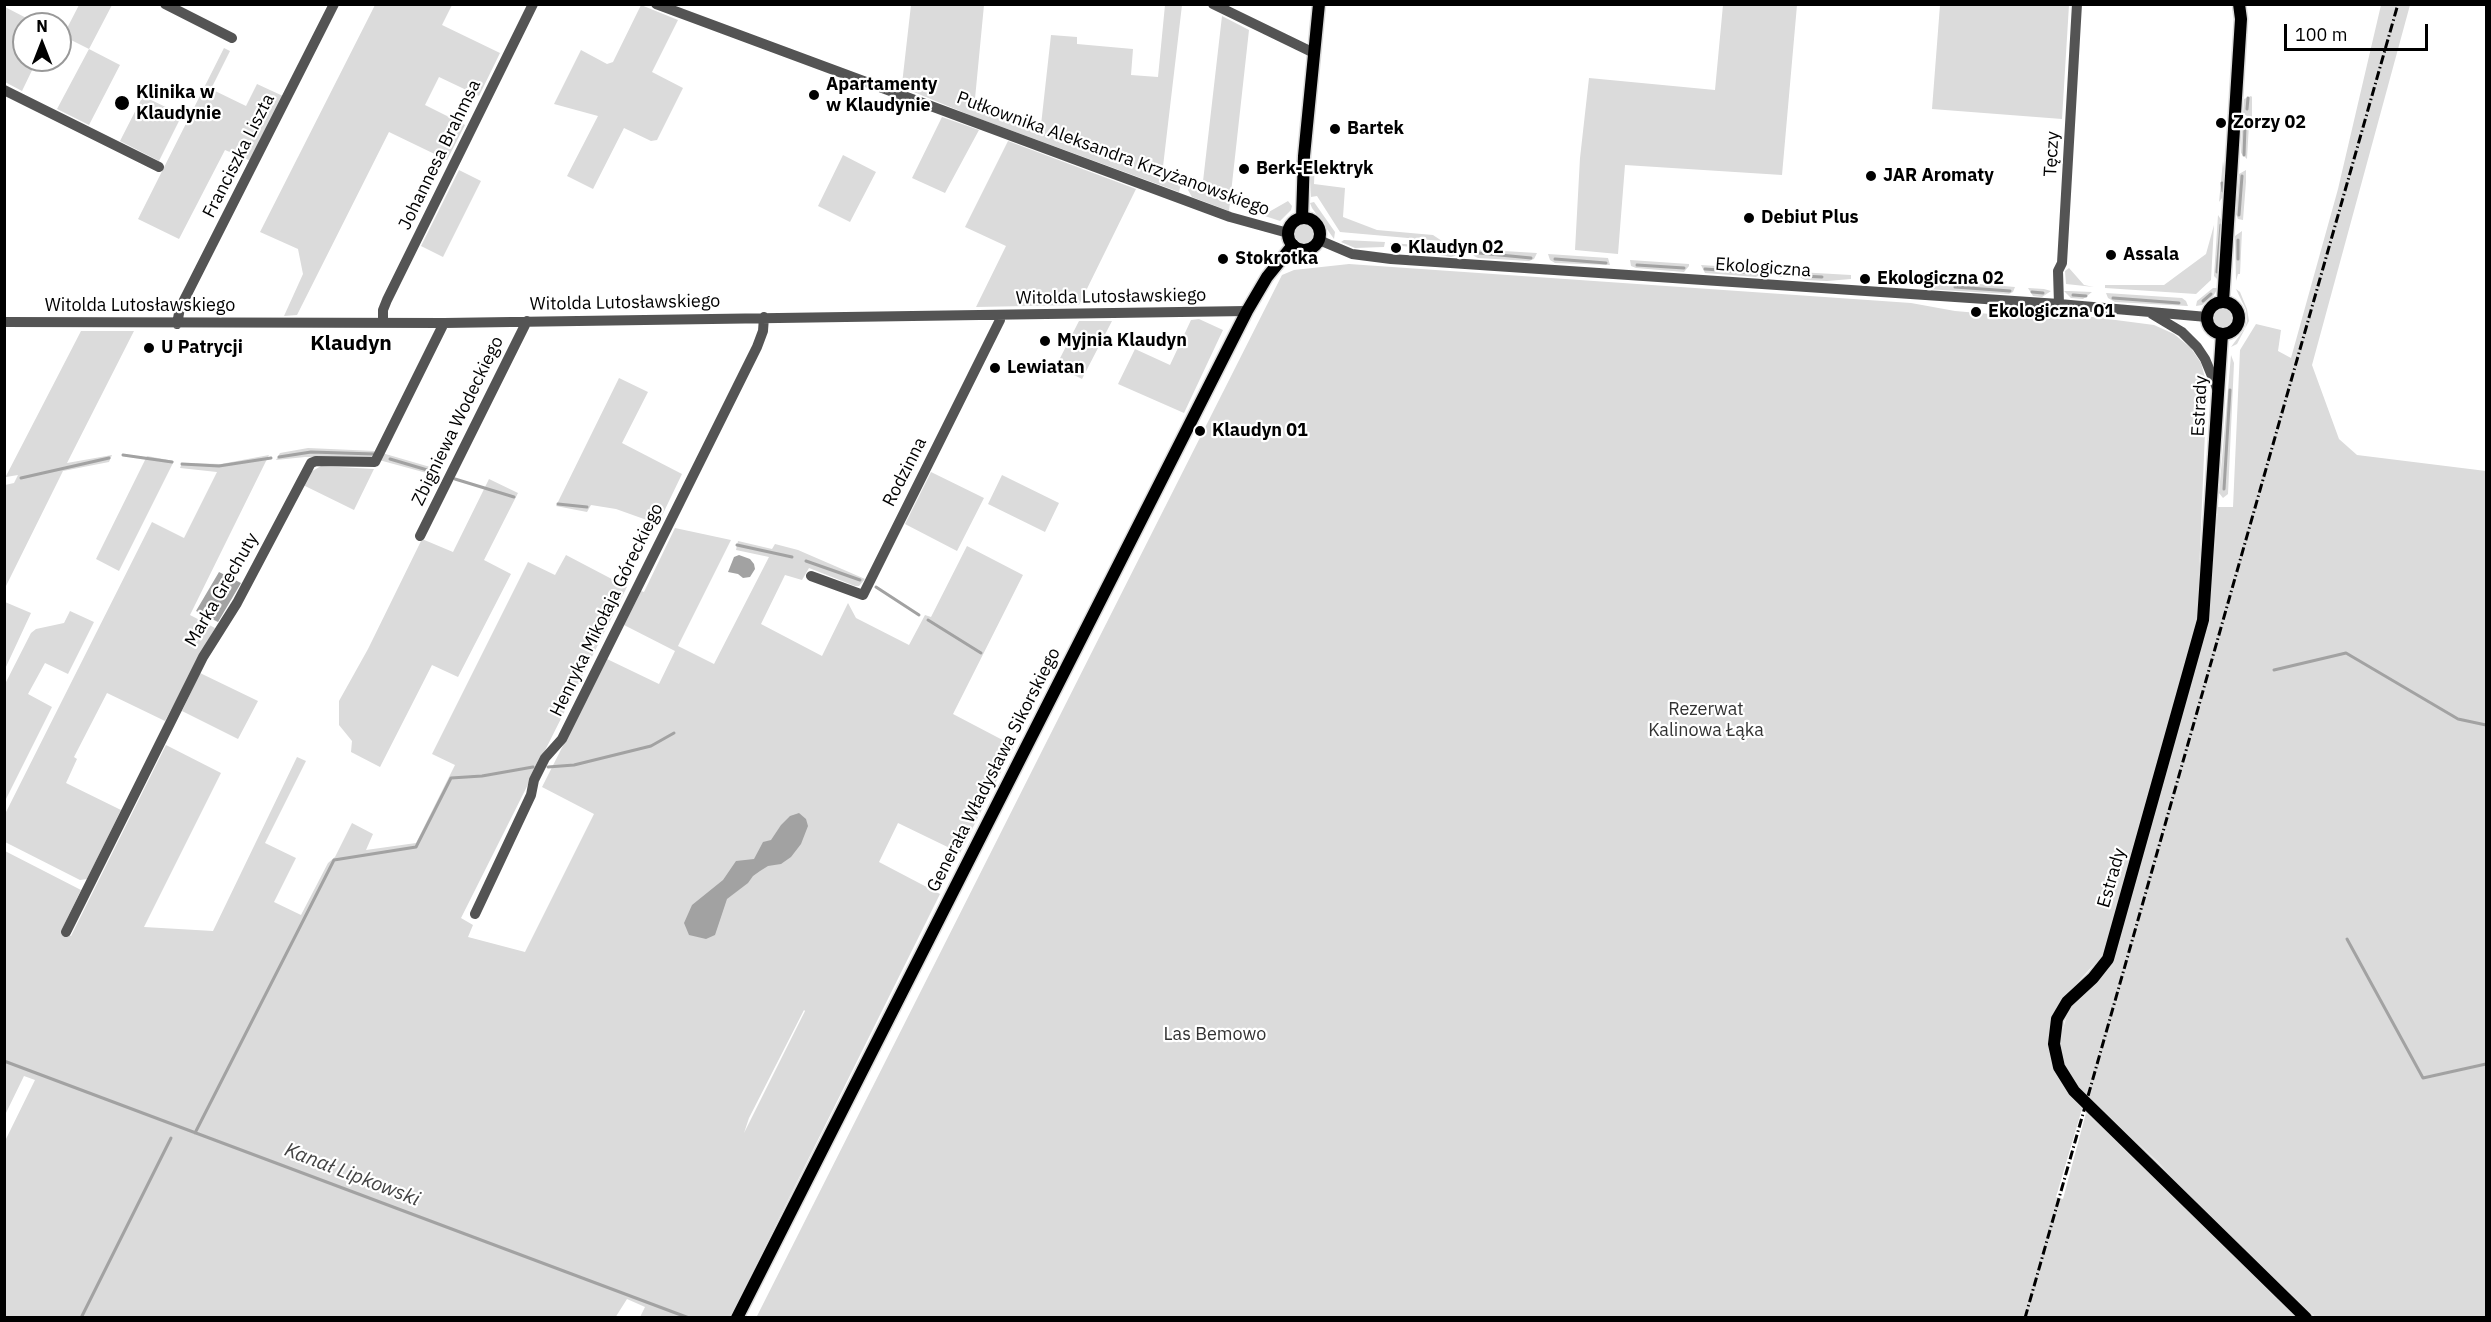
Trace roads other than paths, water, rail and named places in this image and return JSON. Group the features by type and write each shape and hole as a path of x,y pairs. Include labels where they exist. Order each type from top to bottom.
{"main road":[{"path":"1302,218 1304,156 1319,4"},
{"path":"2223,302 2241,19 2239,4"},
{"path":"2241,19 2245,4"},
{"path":"1302,218 1316,223 1320,230 1315,245 1308,249 1299,249 1290,239 1292,223 1302,218"},
{"name":"Generała Władysława Sikorskiego","path":"737,1317 1247,311 1290,239"},
{"path":"2223,302 2235,307 2240,318 2234,330 2222,334 2212,330 2207,317 2213,305 2223,302"},
{"name":"Estrady","path":"2222,334 2203,620 2108,959 2093,978 2067,1002 2057,1019 2054,1044 2060,1067 2074,1091 2306,1317"}],"street":[{"path":"165,4 232,38"},
{"name":"Franciszka Liszta","path":"177,324 180,308 334,4"},
{"name":"Johannesa Brahmsa","path":"383,322 383,310 387,300 533,4"},
{"name":"Pułkownika Aleksandra Krzyżanowskiego","path":"656,4 682,10 1290,239"},
{"path":"1212,4 1314,52"},
{"name":"Tęczy","path":"2059,304 2058,271 2062,263 2077,4"},
{"path":"4,90 159,167"},
{"name":"Ekologiczna","path":"1318,240 1352,254 1390,259 2059,304 2207,317"},
{"name":"Witolda Lutosławskiego","path":"4,322 177,324 444,322 1247,311"},
{"path":"2149,313 2182,332 2197,347 2205,359 2218,393"},
{"name":"Rodzinna","path":"811,576 862,595 1000,320 1000,315"},
{"name":"Henryka Mikołaja Góreckiego","path":"475,914 531,795 534,780 544,758 562,739 757,347 763,331 764,317"},
{"name":"Zbigniewa Wodeckiego","path":"420,536 526,321"},
{"name":"Marka Grechuty","path":"66,932 203,657 237,603 311,463 316,461 375,462 444,322"}],"waterway":[{"path":"2247,109 2248,98"},
{"path":"2244,155 2245,126"},
{"path":"2239,215 2242,176"},
{"path":"2222,183 2223,191"},
{"path":"2217,272 2221,225"},
{"path":"2238,240 2238,259"},
{"path":"1479,253 1531,258"},
{"path":"1555,259 1606,263"},
{"path":"1637,265 1684,268"},
{"path":"1705,269 1760,273"},
{"path":"1776,274 1781,275"},
{"path":"1802,276 1822,277"},
{"path":"1955,287 2010,291"},
{"path":"2032,292 2043,293"},
{"path":"2203,301 2211,294"},
{"path":"2073,295 2086,296"},
{"path":"2113,298 2179,303"},
{"path":"2224,489 2230,390"},
{"path":"279,457 311,452 374,454"},
{"path":"123,455 172,462"},
{"path":"21,478 109,458"},
{"path":"182,464 219,466 271,458"},
{"path":"390,459 434,472"},
{"path":"455,479 514,497"},
{"path":"558,504 587,507"},
{"path":"737,545 792,557"},
{"path":"806,561 860,580"},
{"path":"876,587 919,615"},
{"path":"928,620 981,653"},
{"path":"2274,670 2346,653 2458,719 2486,725"},
{"path":"548,767 574,765 651,746 674,733"},
{"path":"195,1133 334,860 416,847 451,778 482,776 533,767"},
{"path":"2347,939 2423,1078 2486,1064"},
{"name":"Kanał Lipkowski","path":"4,1061 689,1318"},
{"path":"81,1318 171,1138"}],"railway":[{"path":"2025,1318 2398,4"}],"place":[{"name":"Apartamenty w Klaudynie","path":"814,95"},
{"name":"Klinika w Klaudynie","path":"122,103"},
{"name":"Zorzy 02","path":"2221,123"},
{"name":"Bartek","path":"1335,129"},
{"name":"Berk-Elektryk","path":"1244,169"},
{"name":"JAR Aromaty","path":"1871,176"},
{"name":"Debiut Plus","path":"1749,218"},
{"name":"Klaudyn 02","path":"1396,248"},
{"name":"Assala","path":"2111,255"},
{"name":"Stokrotka","path":"1223,259"},
{"name":"Ekologiczna 02","path":"1865,279"},
{"name":"Ekologiczna 01","path":"1976,312"},
{"name":"Myjnia Klaudyn","path":"1045,341"},
{"name":"U Patrycji","path":"149,348"},
{"name":"Lewiatan","path":"995,368"},
{"name":"Klaudyn 01","path":"1200,431"}],"district":[{"name":"Klaudyn","path":"351,344"}],"park label":[{"name":"Rezerwat Kalinowa Łąka","path":"1706,720"},
{"name":"Las Bemowo","path":"1215,1035"}]}
